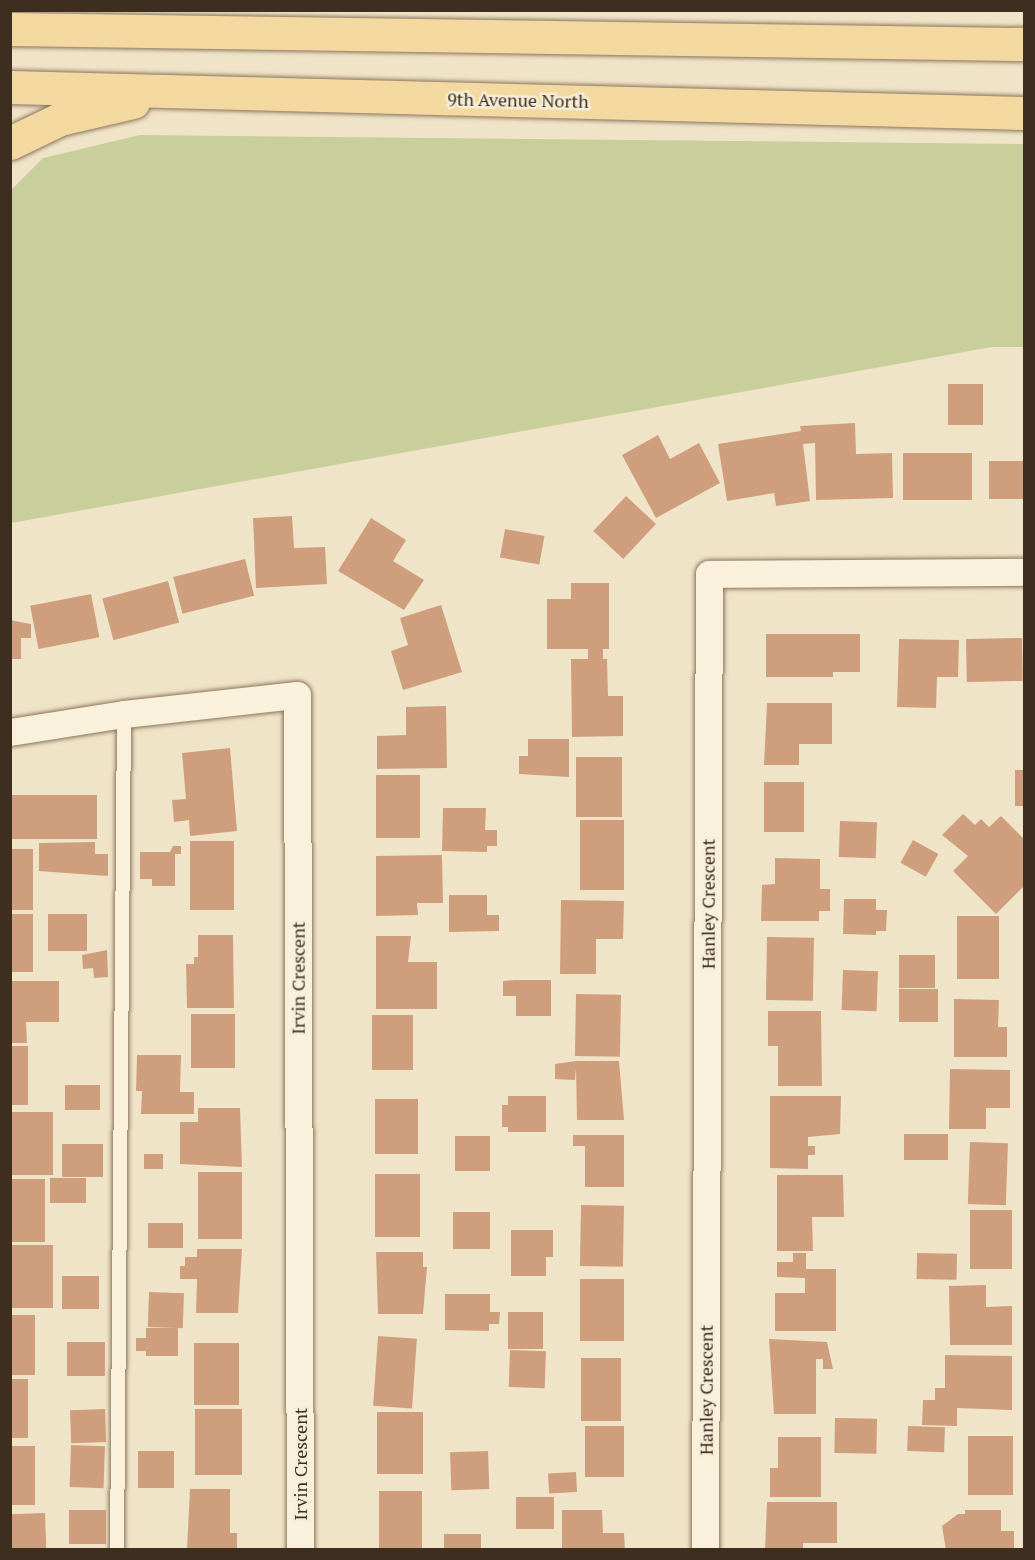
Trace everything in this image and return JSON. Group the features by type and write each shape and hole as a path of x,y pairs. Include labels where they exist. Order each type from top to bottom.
{"main road":[{"path":"158,10 232,31"},
{"path":"10,29 1024,44"},
{"name":"9th Avenue North","path":"10,87 1024,113"},
{"path":"10,143 60,119 178,92"}],"street":[{"name":"Hanley Crescent","path":"705,1550 709,574 1024,572"},
{"name":"Irvin Crescent","path":"10,732 124,714 297,695 300,1550"}],"lane":[{"path":"117,1550 124,714"}],"green space":[{"path":"140,135 1024,144 1024,347 992,347 11,523 11,190 43,158"}],"building":[{"path":"948,384 983,384 983,425 948,425"},
{"path":"855,423 856,454 892,453 893,498 816,500 815,443 803,444 810,501 776,506 774,493 727,501 718,444 801,431 800,426"},
{"path":"658,435 670,459 699,443 720,483 656,518 622,455"},
{"path":"903,453 972,453 972,500 903,500"},
{"path":"989,461 1024,461 1024,499 989,499"},
{"path":"626,496 656,524 623,559 593,531"},
{"path":"292,516 294,548 325,547 327,584 256,588 253,518"},
{"path":"371,518 406,540 393,561 424,580 404,610 338,571"},
{"path":"505,529 544,536 539,565 500,558"},
{"path":"245,559 254,596 182,614 173,577"},
{"path":"168,581 179,623 113,640 102,599"},
{"path":"571,583 609,583 609,649 603,649 603,659 607,659 608,696 623,696 623,736 572,737 571,659 588,659 588,649 547,649 547,599 571,599"},
{"path":"91,594 99,637 39,649 30,606"},
{"path":"441,605 462,672 403,690 391,651 408,645 400,618"},
{"path":"10,620 31,624 31,638 21,638 21,659 10,659"},
{"path":"766,634 860,634 860,672 833,672 833,677 766,677"},
{"path":"1022,638 1023,681 967,682 966,639"},
{"path":"899,639 959,640 958,677 937,677 936,708 897,707"},
{"path":"767,703 832,703 832,744 799,744 799,765 764,765"},
{"path":"446,706 447,768 377,769 377,736 406,735 406,707"},
{"path":"528,739 569,739 569,777 519,774 519,756 528,756"},
{"path":"230,748 237,831 190,836 189,820 174,822 172,800 186,799 182,753"},
{"path":"576,757 622,757 622,817 576,817"},
{"path":"1015,770 1024,770 1024,806 1015,806"},
{"path":"376,775 420,775 420,838 376,838"},
{"path":"764,782 804,782 804,832 764,832"},
{"path":"10,795 97,795 97,839 10,839"},
{"path":"443,808 486,808 485,830 497,830 497,846 487,846 487,852 442,851"},
{"path":"963,814 975,825 981,819 989,827 1001,816 1024,839 1024,886 996,914 953,871 968,856 942,835"},
{"path":"580,820 624,820 624,890 580,890"},
{"path":"840,821 877,822 876,858 839,857"},
{"path":"913,840 938,854 926,877 900,863"},
{"path":"190,841 234,841 234,910 190,910"},
{"path":"95,842 95,854 108,854 108,876 39,871 39,843"},
{"path":"173,846 181,846 181,854 175,854 175,886 152,886 152,879 140,879 140,852 170,852"},
{"path":"10,849 33,849 33,910 10,910"},
{"path":"442,855 443,903 417,903 418,915 376,916 376,856"},
{"path":"775,858 820,859 820,889 830,889 830,911 819,911 819,921 761,921 762,885 775,884"},
{"path":"449,895 487,895 487,915 499,915 499,931 449,932"},
{"path":"844,899 876,899 876,910 887,910 886,931 876,931 876,935 843,934"},
{"path":"561,900 624,901 623,939 596,939 596,974 560,974"},
{"path":"10,914 33,914 33,972 10,972"},
{"path":"48,914 87,914 87,951 48,951"},
{"path":"957,916 999,916 999,979 957,979"},
{"path":"198,935 233,935 234,1008 187,1008 186,964 194,964 194,957 198,957"},
{"path":"376,936 411,936 408,962 437,962 437,1009 376,1009"},
{"path":"767,937 814,938 813,1001 766,1000"},
{"path":"107,950 108,977 94,978 93,968 83,969 82,955"},
{"path":"899,955 935,955 935,988 899,988"},
{"path":"843,970 878,971 877,1011 842,1010"},
{"path":"551,980 551,1016 516,1016 516,996 503,996 503,981"},
{"path":"10,981 59,981 59,1022 26,1022 27,1043 10,1043"},
{"path":"899,989 938,989 938,1022 899,1022"},
{"path":"576,994 621,995 620,1057 575,1056"},
{"path":"954,999 999,1000 998,1027 1007,1027 1007,1057 954,1057"},
{"path":"768,1011 821,1011 822,1086 778,1086 778,1046 768,1046"},
{"path":"191,1014 235,1014 235,1068 191,1068"},
{"path":"372,1015 413,1015 413,1070 372,1070"},
{"path":"10,1046 28,1046 28,1105 10,1105"},
{"path":"137,1055 181,1055 180,1092 194,1092 194,1114 141,1114 142,1091 136,1091"},
{"path":"576,1061 619,1061 624,1120 577,1120 576,1068 575,1080 555,1079 555,1064"},
{"path":"950,1069 1010,1070 1010,1108 986,1108 986,1129 949,1129"},
{"path":"65,1085 100,1085 100,1110 65,1110"},
{"path":"508,1096 546,1096 546,1132 508,1132 508,1127 502,1127 502,1105 508,1105"},
{"path":"770,1096 841,1096 840,1134 808,1137 808,1146 815,1146 815,1155 808,1155 808,1169 770,1168"},
{"path":"375,1099 418,1099 418,1154 375,1154"},
{"path":"198,1108 240,1108 242,1167 180,1164 180,1122 198,1122"},
{"path":"10,1112 53,1112 53,1175 10,1175"},
{"path":"904,1134 948,1134 948,1160 904,1160"},
{"path":"573,1135 624,1135 624,1187 585,1187 585,1146 573,1146"},
{"path":"455,1136 490,1136 490,1171 455,1171"},
{"path":"970,1142 1008,1143 1006,1205 968,1204"},
{"path":"62,1144 103,1144 103,1177 62,1177"},
{"path":"144,1154 163,1154 163,1169 144,1169"},
{"path":"198,1172 242,1172 242,1239 198,1239"},
{"path":"375,1174 420,1174 420,1237 375,1237"},
{"path":"777,1175 843,1175 844,1217 812,1217 813,1251 777,1251"},
{"path":"50,1178 86,1178 86,1203 50,1203"},
{"path":"10,1179 45,1179 45,1242 10,1242"},
{"path":"581,1205 624,1206 623,1267 580,1266"},
{"path":"970,1210 1012,1210 1012,1269 970,1269"},
{"path":"453,1212 490,1212 490,1249 453,1249"},
{"path":"148,1223 183,1223 183,1248 148,1248"},
{"path":"511,1230 553,1230 553,1257 546,1257 546,1276 511,1276"},
{"path":"10,1245 53,1245 53,1308 10,1308"},
{"path":"197,1249 242,1249 238,1313 196,1313 197,1279 180,1279 180,1266 185,1266 185,1257 197,1257"},
{"path":"376,1252 423,1252 423,1267 427,1267 423,1314 378,1314"},
{"path":"793,1253 806,1253 806,1269 836,1269 836,1331 775,1331 775,1293 805,1293 805,1278 777,1277 777,1262 793,1262"},
{"path":"917,1253 957,1254 957,1280 917,1279"},
{"path":"62,1276 99,1276 99,1309 62,1309"},
{"path":"580,1279 624,1279 624,1341 580,1341"},
{"path":"986,1285 986,1307 1012,1306 1012,1345 950,1345 949,1286"},
{"path":"149,1292 184,1293 183,1328 148,1327"},
{"path":"445,1294 490,1294 490,1312 500,1312 499,1324 489,1324 489,1331 445,1330"},
{"path":"508,1312 543,1312 543,1349 508,1349"},
{"path":"10,1315 35,1315 35,1375 10,1375"},
{"path":"146,1328 178,1328 178,1356 146,1356 146,1351 136,1351 136,1338 146,1338"},
{"path":"378,1336 417,1339 412,1409 373,1406"},
{"path":"769,1339 827,1342 833,1369 823,1369 823,1359 816,1359 816,1414 774,1414"},
{"path":"67,1342 105,1342 105,1376 67,1376"},
{"path":"194,1343 239,1343 239,1405 194,1405"},
{"path":"510,1350 546,1351 545,1388 509,1387"},
{"path":"945,1355 1012,1356 1012,1410 957,1408 957,1426 922,1425 923,1400 935,1400 935,1388 945,1388"},
{"path":"581,1358 621,1358 621,1421 581,1421"},
{"path":"10,1379 28,1379 28,1438 10,1438"},
{"path":"105,1409 106,1442 71,1443 70,1410"},
{"path":"195,1409 242,1409 242,1475 195,1475"},
{"path":"377,1412 423,1412 423,1474 377,1474"},
{"path":"835,1418 877,1419 876,1454 834,1453"},
{"path":"585,1426 624,1426 624,1477 585,1477"},
{"path":"908,1426 945,1427 944,1452 907,1451"},
{"path":"968,1436 1013,1436 1013,1495 968,1495"},
{"path":"778,1437 821,1437 821,1497 770,1497 770,1468 778,1468"},
{"path":"71,1445 105,1446 104,1488 70,1487"},
{"path":"10,1446 35,1446 35,1505 10,1505"},
{"path":"138,1451 174,1451 174,1488 138,1488"},
{"path":"488,1451 489,1489 451,1490 450,1452"},
{"path":"576,1472 577,1492 549,1493 548,1473"},
{"path":"190,1489 230,1489 230,1533 237,1533 237,1550 187,1550"},
{"path":"379,1491 422,1491 422,1550 379,1550"},
{"path":"516,1497 554,1497 554,1529 516,1529"},
{"path":"767,1502 837,1502 837,1543 803,1543 803,1550 765,1550"},
{"path":"69,1510 106,1510 106,1544 69,1544"},
{"path":"562,1510 602,1510 603,1533 624,1533 625,1550 562,1550"},
{"path":"965,1510 1001,1510 1001,1531 1014,1531 1014,1550 946,1550 942,1526 958,1514 965,1514"},
{"path":"45,1513 46,1550 11,1550 10,1514"},
{"path":"444,1534 481,1534 481,1550 444,1550"}]}
